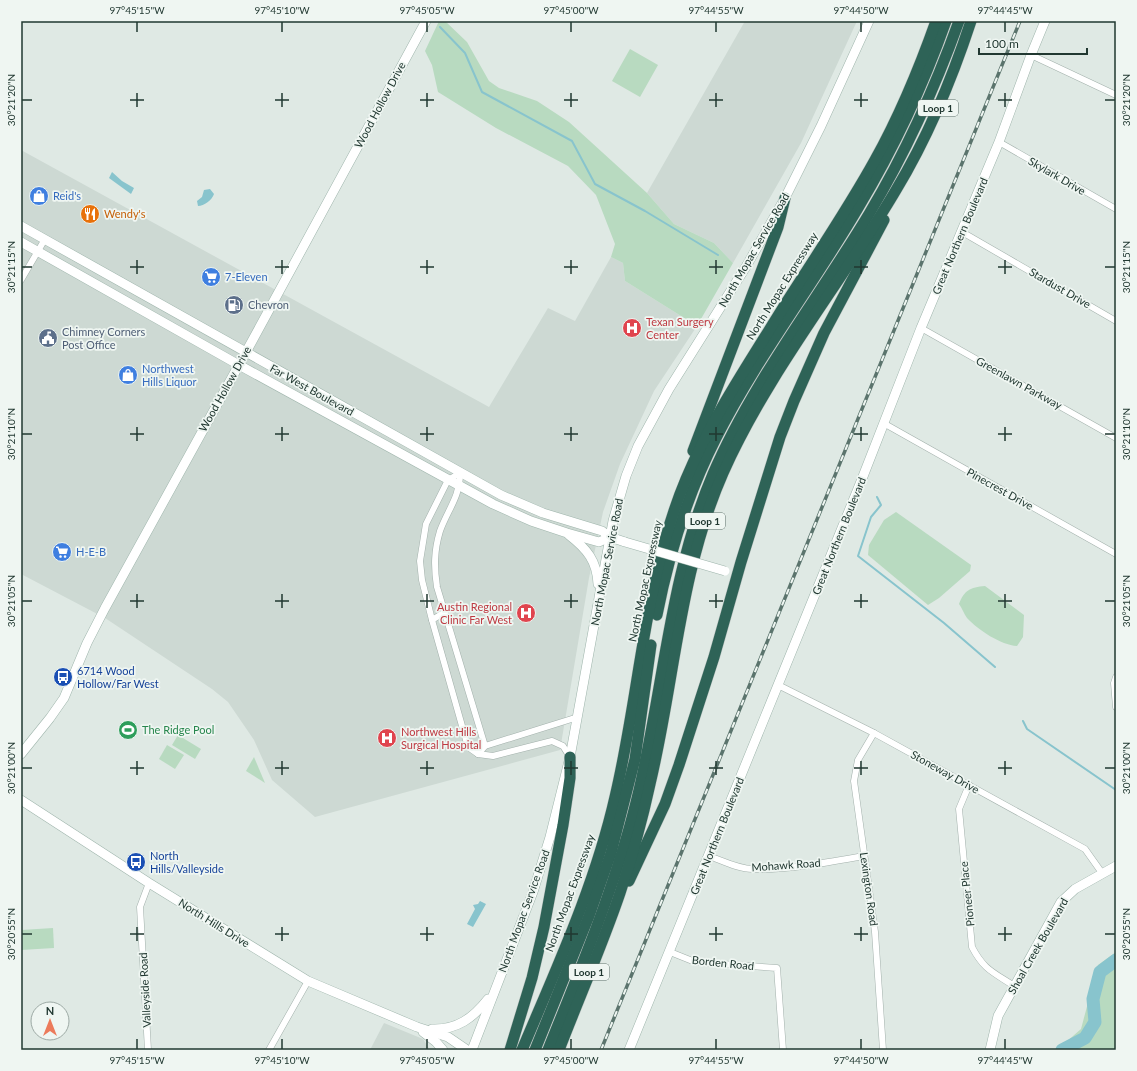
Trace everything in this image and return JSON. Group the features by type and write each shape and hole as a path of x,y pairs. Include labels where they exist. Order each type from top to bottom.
{"highway":[{"name":"North Mopac Expressway","path":"522,1050 584,899 603,845 616,795 657,575 668,527 686,480 732,389 875,160 912,84 936,21"},
{"path":"534,1050 589,916 608,860 633,766 652,640 664,585 676,538 701,470 740,395 858,209 882,167 920,90 946,21"},
{"path":"548,1050 605,903 631,822 646,761 677,583 689,540 713,474 727,442 751,400 868,215 894,170 931,96 959,21"},
{"name":"Loop 1","path":"559,1050 619,895 651,782 687,581 708,512 724,473 757,408 896,191 942,99 971,21"},
{"path":"619,895 633,875 677,771 714,657 780,437 799,387 824,333 882,224 896,191"},
{"path":"686,480 693,449 778,227 785,198"},
{"path":"616,795 626,774 639,730"},
{"path":"510,1050 532,978 544,927 563,825 570,778 570,757"}],"street":[{"name":"Wood Hollow Drive","path":"21,754 64,698 87,643 105,608 246,353 426,21"},
{"name":"North Mopac Service Road","path":"472,1050 533,892 550,837 570,757 578,717 610,537 626,476 651,420 754,253 785,198 822,126 869,21"},
{"name":"Great Northern Boulevard","path":"629,1050 885,424 921,328 999,142 1045,21"},
{"path":"1031,55 1116,95"},
{"name":"Skylark Drive","path":"999,142 1116,209"},
{"name":"Far West Boulevard","path":"21,226 501,495 543,513 602,531 610,537 625,542 738,574"},
{"name":"Stardust Drive","path":"962,232 1116,320"},
{"path":"21,280 44,239"},
{"name":"Far West Boulevard","path":"21,242 239,365 448,480 531,521 599,542 610,537"},
{"name":"Greenlawn Parkway","path":"921,328 1116,438"},
{"name":"Pinecrest Drive","path":"885,424 1116,554"},
{"path":"460,473 448,480 426,524 420,561 422,580 432,620 468,747 478,754 493,756 552,741 563,746 570,757"},
{"path":"460,473 460,486 440,531 434,557 437,587 485,746"},
{"path":"567,533 584,547 593,559 598,574 599,596"},
{"path":"432,620 445,612"},
{"path":"1116,677 1114,683 1116,707"},
{"name":"Stoneway Drive","path":"778,684 874,733 1085,849 1102,873"},
{"path":"478,754 485,746 578,717"},
{"name":"Lexington Road","path":"874,733 858,760 854,776 875,932 883,1050"},
{"name":"Pioneer Place","path":"969,785 958,809 972,947 980,962 990,971 1014,986"},
{"name":"North Hills Drive","path":"21,800 149,883 308,981 417,1027 448,1037 459,1043 467,1050"},
{"name":"Mohawk Road","path":"709,856 732,865 752,869 814,864 864,856"},
{"name":"Shoal Creek Boulevard","path":"990,1050 998,1016 1061,902 1075,889 1116,866"},
{"name":"Valleyside Road","path":"148,1050 140,907 149,883"},
{"name":"Borden Road","path":"670,952 696,962 777,968 783,1050"},
{"path":"269,1050 308,981"},
{"path":"417,1027 448,1029 460,1024 475,1015 494,992"},
{"name":"North Hills Drive","path":"417,1027 436,1042 443,1050"}],"shaded area":[{"path":"745,21 857,21 801,143 733,263 714,243 674,224 647,193"},
{"path":"21,150 489,407 548,308 575,321 611,257 623,263 625,281 697,326 654,391 620,464 603,512 589,578 560,750 315,817 272,780 254,740 228,702 212,689 105,618 21,574"},
{"path":"384,1023 423,1039 430,1050 370,1050"}],"green space":[{"path":"439,21 445,21 467,42 489,81 499,88 537,101 569,122 647,193 674,224 714,243 733,263 697,326 625,281 623,263 611,257 615,244 596,195 568,166 496,128 438,92 432,65 425,51"},
{"path":"630,49 658,65 640,97 612,81"},
{"path":"896,512 971,565 970,571 939,598 928,605 868,555 869,545 884,520"},
{"path":"985,586 1024,615 1023,637 1017,646 1004,643 983,632 967,618 959,604 968,590 975,587"},
{"path":"178,735 201,749 195,759 172,745"},
{"path":"167,745 184,755 175,769 159,759"},
{"path":"254,757 265,783 246,771"},
{"path":"53,928 54,948 21,950 21,930"},
{"path":"1116,952 1116,1050 1057,1050 1081,1029 1098,965"}],"water":[{"path":"112,172 122,181 134,188 131,194 109,178"},
{"path":"210,189 214,194 212,198 205,204 198,206 197,201 202,197 204,190"},
{"path":"480,901 486,904 473,927 467,924 475,909 473,905 478,904"}],"waterway":[{"path":"440,27 465,53 482,92 572,141 595,184 645,211 718,255"},
{"path":"877,497 881,505 871,517 858,556 944,623 995,667"},
{"path":"1023,721 1027,729 1116,790"},
{"path":"1062,1050 1085,1038 1095,1022 1093,999 1100,972 1116,960"}],"railway":[{"path":"601,1050 1020,21"}],"place":[{"name":"Reid's","path":"39,196"},
{"name":"Wendy's","path":"90,214"},
{"name":"7-Eleven","path":"211,277"},
{"name":"Chevron","path":"234,305"},
{"name":"Texan Surgery Center","path":"632,328"},
{"name":"Chimney Corners Post Office","path":"48,338"},
{"name":"Northwest Hills Liquor","path":"128,375"},
{"name":"H-E-B","path":"62,552"},
{"name":"Austin Regional Clinic Far West","path":"526,613"},
{"name":"6714 Wood Hollow/Far West","path":"63,677"},
{"name":"The Ridge Pool","path":"128,730"},
{"name":"Northwest Hills Surgical Hospital","path":"387,738"},
{"name":"North Hills/Valleyside","path":"136,862"}]}
